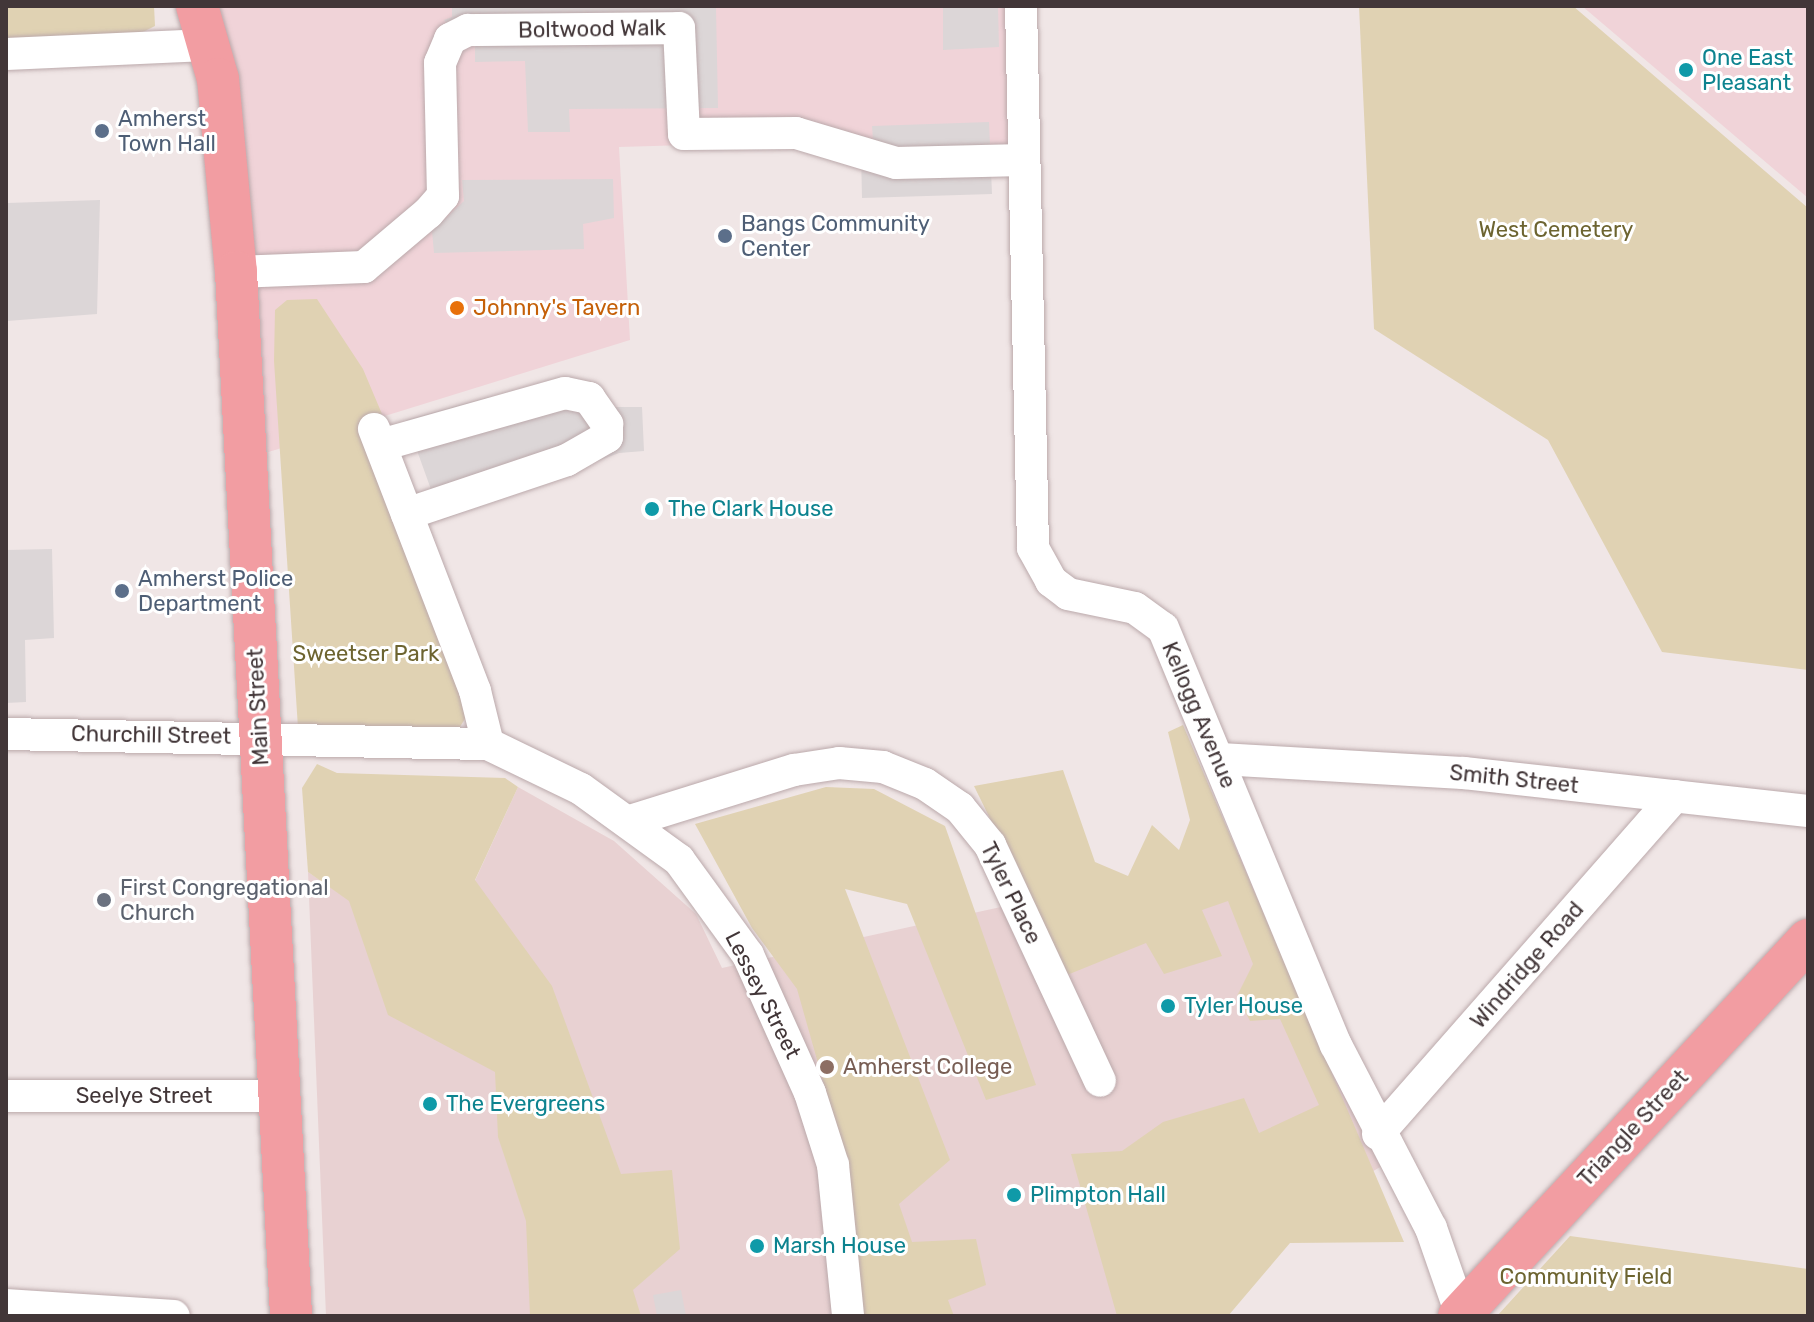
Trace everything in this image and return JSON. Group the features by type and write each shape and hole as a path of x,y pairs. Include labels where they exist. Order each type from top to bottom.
{"main road":[{"name":"Main Street","path":"202,25 218,79 236,272 291,1316"},
{"name":"Triangle Street","path":"1460,1315 1808,940"}],"street":[{"name":"Kellogg Avenue","path":"1021,6 1033,548 1051,581 1068,594 1135,608 1163,628 1378,1134 1431,1228 1460,1315"},
{"path":"6,54 202,25"},
{"name":"Boltwood Walk","path":"236,272 364,267 428,213 443,196 440,63 450,39 468,30 679,28 684,134 796,133 896,163 1024,160"},
{"path":"407,514 567,460 607,437 607,424 589,398 565,393 377,437 475,691 488,744"},
{"name":"Churchill Street","path":"6,734 488,744"},
{"name":"Lessey Street","path":"488,744 581,789 630,821 679,860 710,898 748,955 779,1018 833,1165 848,1316"},
{"name":"Smith Street","path":"1219,759 1464,773 1808,811"},
{"name":"Tyler Place","path":"630,821 794,770 839,763 883,767 925,784 960,808 990,845 1100,1081"},
{"name":"Windridge Road","path":"1378,1134 1675,796"},
{"name":"Seelye Street","path":"6,1096 281,1096"},
{"path":"6,1305 174,1316"}],"shaded area":[{"path":"197,6 1017,6 1024,160 793,142 619,147 630,340 243,460"},
{"path":"452,6 716,8 718,108 569,109 570,132 528,132 525,61 475,62 475,43 463,44 444,20 452,17"},
{"path":"998,6 999,47 943,50 943,7"},
{"path":"1582,6 1808,6 1808,198"},
{"path":"989,122 992,194 862,198 861,152 874,156 872,126"},
{"path":"613,179 614,218 583,224 584,249 434,253 432,231 464,201 462,180"},
{"path":"100,200 97,314 7,321 7,203"},
{"path":"575,383 610,407 642,407 644,451 619,453 442,520 406,420 485,398"},
{"path":"52,549 54,638 25,640 26,702 6,703 6,550"},
{"name":"Amherst College","path":"518,787 614,841 696,914 722,968 1247,853 1382,1166 1122,1316 326,1316 308,872 438,961"},
{"path":"681,1290 686,1316 657,1316 653,1295"}],"green space":[{"path":"6,6 154,6 155,26 137,35 6,40"},
{"name":"West Cemetery","path":"1359,6 1573,6 1808,208 1808,670 1662,652 1548,440 1374,329"},
{"name":"Sweetser Park","path":"317,299 363,369 382,414 358,424 466,703 468,714 458,730 298,728 274,361 275,310 287,300"},
{"path":"1183,725 1404,1242 1290,1243 1228,1316 1117,1316 1071,1154 1122,1151 1163,1122 1244,1098 1259,1133 1319,1105 1280,1019 1250,1021 1237,996 1253,964 1228,901 1202,910 1222,956 1164,974 1146,943 1067,975 974,786 1063,770 1095,862 1128,876 1152,825 1179,850 1190,820 1168,732"},
{"path":"317,764 337,773 505,778 518,787 475,880 552,986 621,1174 672,1170 680,1249 633,1290 641,1316 530,1316 526,1221 498,1137 495,1072 388,1015 349,901 308,872 302,788"},
{"path":"826,787 874,789 945,826 1036,1085 986,1100 907,904 845,889 950,1160 899,1204 912,1242 976,1239 986,1285 948,1300 954,1316 859,1316 827,1095 797,989 752,928 695,824"},
{"name":"Community Field","path":"1570,1236 1808,1269 1808,1316 1497,1316"}],"place":[{"name":"One East Pleasant","path":"1686,70"},
{"name":"Amherst Town Hall","path":"102,131"},
{"name":"Bangs Community Center","path":"725,236"},
{"name":"Johnny's Tavern","path":"457,308"},
{"name":"The Clark House","path":"652,509"},
{"name":"Amherst Police Department","path":"122,591"},
{"name":"First Congregational Church","path":"104,900"},
{"name":"Tyler House","path":"1168,1006"},
{"name":"Amherst College","path":"827,1067"},
{"name":"The Evergreens","path":"430,1104"},
{"name":"Plimpton Hall","path":"1014,1195"},
{"name":"Marsh House","path":"757,1246"}]}
